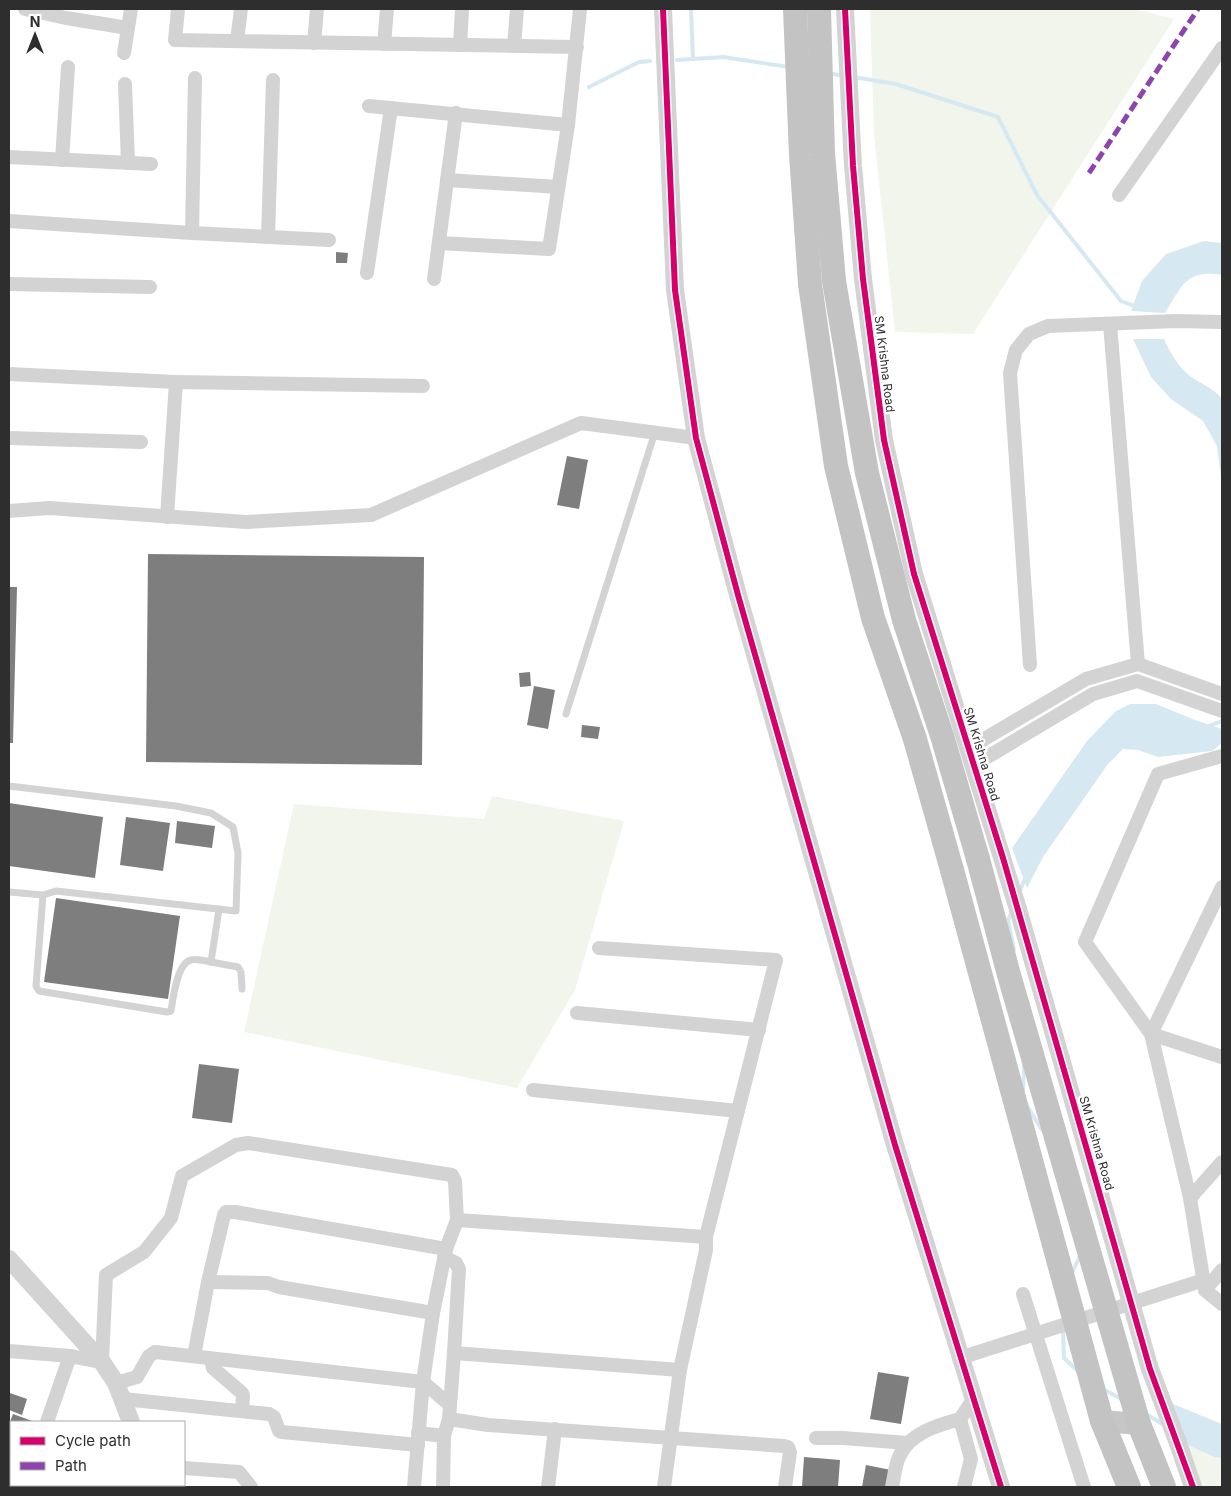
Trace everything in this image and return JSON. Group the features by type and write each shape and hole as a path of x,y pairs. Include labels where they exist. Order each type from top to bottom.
{"highway":[{"path":"795,9 801,155 810,284 836,466 873,618 915,739 1102,1421 1129,1487"},
{"path":"818,9 823,153 834,281 867,473 904,620 978,859 1008,975 1139,1424 1164,1487"}],"main road":[{"path":"1102,1421 1139,1424"}],"street":[{"path":"25,9 67,13 128,28"},
{"path":"124,54 131,9"},
{"path":"178,9 175,40 577,48"},
{"path":"237,41 241,9"},
{"path":"314,42 317,9"},
{"path":"384,44 387,9"},
{"path":"460,45 462,9"},
{"path":"514,46 517,9"},
{"path":"439,244 549,249 568,125 580,9"},
{"path":"663,9 675,290 696,438 738,595 894,1145 1001,1487"},
{"name":"SM Krishna Road","path":"845,9 853,166 862,279 884,440 914,574 1013,894 1150,1368 1193,1487"},
{"path":"1119,195 1222,48"},
{"path":"62,160 68,67"},
{"path":"192,233 195,78"},
{"path":"268,237 273,80"},
{"path":"125,84 128,163"},
{"path":"369,106 568,125"},
{"path":"367,273 391,108"},
{"path":"434,279 456,113"},
{"path":"9,157 151,164"},
{"path":"447,180 558,187"},
{"path":"9,221 329,240"},
{"path":"9,284 150,287"},
{"path":"1030,665 1010,373 1016,350 1029,334 1048,326 1176,321 1222,322"},
{"path":"1110,324 1138,664"},
{"path":"9,374 176,382 423,386"},
{"path":"167,517 176,382"},
{"path":"9,511 49,508 246,522 371,515 581,423 696,438"},
{"path":"9,438 141,442"},
{"path":"969,748 1086,679 1138,664 1222,694"},
{"path":"974,765 1092,694 1137,681 1222,711"},
{"path":"1222,756 1158,774 1085,942 1151,1034 1190,1198 1205,1285 1222,1304"},
{"path":"1151,1034 1222,887"},
{"path":"599,948 776,960 706,1237 706,1250 680,1370 664,1487"},
{"path":"577,1013 759,1030"},
{"path":"1151,1034 1222,1057"},
{"path":"533,1090 738,1112"},
{"path":"102,1362 106,1275 144,1252 171,1218 182,1176 236,1145 248,1143 452,1175 455,1181 457,1220 445,1253 433,1313 423,1382 414,1487"},
{"path":"1190,1198 1222,1162"},
{"path":"194,1356 208,1282 224,1215 230,1211 445,1253 456,1263 459,1269 449,1412 444,1436 443,1487"},
{"path":"457,1220 706,1237"},
{"path":"9,1259 102,1362 120,1391 131,1421"},
{"path":"960,1358 1205,1285 1222,1270"},
{"path":"208,1282 268,1283 279,1287 433,1313"},
{"path":"1023,1294 1084,1487"},
{"path":"9,1351 70,1356 102,1362"},
{"path":"120,1391 137,1378 149,1356 155,1352 423,1382 449,1412 488,1425 788,1447 790,1452 784,1487"},
{"path":"454,1353 680,1370"},
{"path":"47,1421 70,1356"},
{"path":"211,1359 213,1368 244,1396 242,1410"},
{"path":"120,1391 272,1415 277,1429 282,1432 418,1439 444,1436"},
{"path":"892,1487 898,1457 908,1442 936,1426 960,1419 973,1400"},
{"path":"960,1419 971,1459 964,1487"},
{"path":"548,1487 555,1429"},
{"path":"816,1438 908,1442"},
{"path":"185,1468 236,1471 242,1474 251,1487"}],"lane":[{"path":"566,714 655,432"},
{"path":"9,786 176,806 211,813 233,827 238,853 236,911 56,891 43,895 9,892"},
{"path":"43,895 36,986 39,991 166,1012 171,1011 178,975 183,964 191,960 238,967 241,972 242,989"},
{"path":"211,962 219,909"}],"shaded area":[{"path":"870,9 1135,9 1174,19 973,334 895,332 874,134"},
{"path":"1204,241 1222,243 1222,275 1210,274 1193,277 1181,288 1165,313 1131,311 1142,281 1166,254"},
{"path":"1133,339 1164,339 1182,368 1222,399 1222,486 1217,446 1203,421 1171,399 1151,377"},
{"path":"1130,704 1156,704 1222,729 1222,743 1212,751 1158,757 1138,750 1123,749 1108,764 1043,857 1027,888 1012,848 1087,741 1116,711"},
{"path":"492,796 624,821 575,990 517,1088 244,1032 294,804 484,819"},
{"path":"1173,1404 1222,1424 1222,1458 1214,1457 1186,1444"},
{"path":"1186,1444 1214,1457 1222,1458 1222,1487 1201,1487"}],"building":[{"path":"336,252 348,253 347,263 336,263"},
{"path":"567,456 588,460 579,509 557,505"},
{"path":"148,554 424,557 422,765 146,762"},
{"path":"9,587 17,587 13,743 9,743"},
{"path":"530,672 531,686 520,687 519,673"},
{"path":"534,686 555,690 548,729 527,725"},
{"path":"582,725 600,727 598,739 581,737"},
{"path":"9,803 103,817 95,878 9,866"},
{"path":"126,817 170,823 163,871 120,865"},
{"path":"177,821 215,826 212,848 175,843"},
{"path":"56,898 180,916 168,999 44,982"},
{"path":"199,1064 239,1069 232,1123 192,1118"},
{"path":"878,1372 909,1377 901,1424 870,1419"},
{"path":"10,1393 27,1399 22,1415 9,1410"},
{"path":"13,1414 32,1421 10,1421"},
{"path":"804,1457 840,1460 838,1487 802,1487"},
{"path":"866,1465 891,1470 887,1487 862,1487"}],"waterway":[{"path":"691,9 693,59"},
{"path":"677,60 723,57 789,67"},
{"path":"589,87 639,62 650,61"},
{"path":"828,73 844,76"},
{"path":"853,77 896,84 998,117 1037,195 1121,301 1137,307"},
{"path":"1206,727 1222,721"},
{"path":"1019,893 1026,876"},
{"path":"1012,911 1008,920 1014,950"},
{"path":"1023,1091 1024,1065"},
{"path":"1027,1106 1042,1130"},
{"path":"1071,1275 1081,1254"},
{"path":"1063,1328 1064,1358 1079,1372"},
{"path":"1103,1389 1123,1400"},
{"path":"1146,1414 1164,1425"}],"marked path":[{"path":"1089,173 1198,9"}],"cycle path":[{"path":"663,9 675,290 696,438 738,595 895,1145 1001,1487"},
{"path":"845,9 853,166 863,279 884,440 914,574 1003,858 1150,1369 1193,1487"}]}
